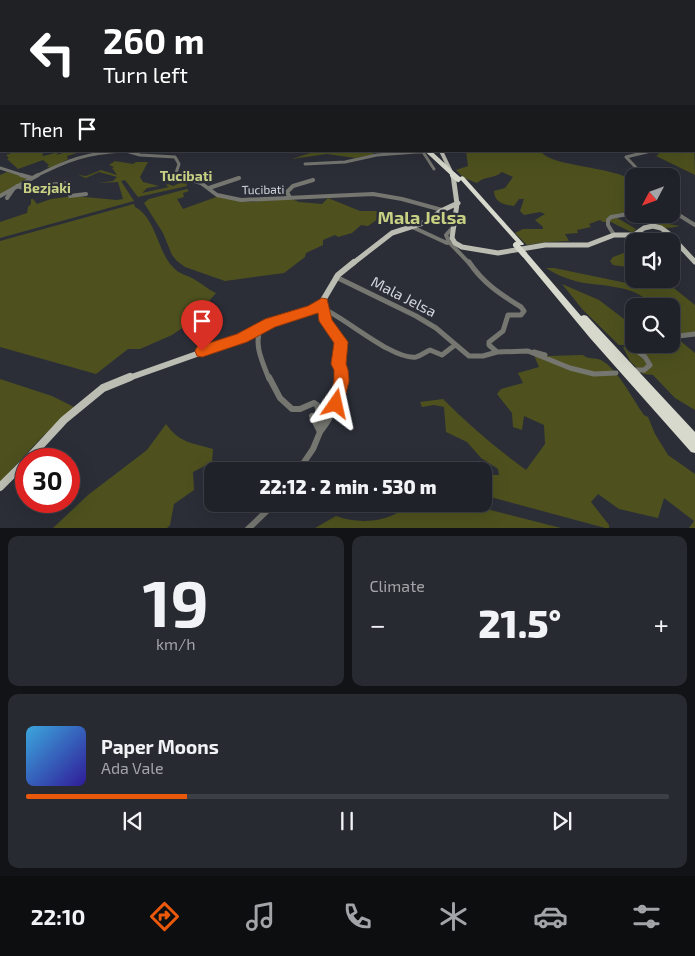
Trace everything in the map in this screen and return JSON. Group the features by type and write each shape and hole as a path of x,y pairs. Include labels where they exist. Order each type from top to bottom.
{"highway":[{"path":"431,152 460,179 599,336 695,439"},
{"path":"526,254 593,336 695,448"}],"main road":[{"path":"442,152 452,172 458,203 452,238 458,245 490,252 507,252 545,245 588,245 614,236 634,235 642,227 655,226 671,235 682,252 695,262"},
{"path":"38,448 64,420 103,388 161,365 242,338 290,315 323,306 336,278 392,233 426,222 442,210 458,203"},
{"path":"0,488 15,472"}],"street":[{"path":"0,196 70,159 104,152"},
{"path":"128,152 140,155 175,157"},
{"path":"170,152 175,157"},
{"path":"373,152 377,155"},
{"path":"305,164 345,162 377,155 424,152 434,169"},
{"path":"636,168 626,157 647,152"},
{"name":"Tucibati","path":"175,157 179,164 176,173 178,176 201,183 218,195 241,200 373,194 402,199 442,210"},
{"path":"0,168 33,178"},
{"path":"209,188 240,178"},
{"path":"290,198 287,192 293,186 313,180"},
{"path":"15,187 30,191 50,185 66,183 70,196 86,194"},
{"path":"7,198 15,187"},
{"path":"614,236 608,225 608,220 611,217 625,215"},
{"path":"680,216 695,225"},
{"path":"448,242 446,235 455,225"},
{"path":"410,226 448,242 467,259 478,275 491,288 521,307 524,312 521,315 508,315 503,331 489,342 489,345 497,352"},
{"name":"Mala Jelsa","path":"336,278 416,316 436,328 469,356 483,356 497,352 528,351"},
{"path":"323,306 402,356 414,358 430,350 442,355 455,345"},
{"path":"320,432 333,415 341,381 341,370 338,364 341,342 325,321 323,306"},
{"path":"261,328 257,339 260,354 270,382 287,406 293,410 305,409 314,403 317,405 322,424 312,449 304,462"},
{"path":"680,336 695,334"},
{"path":"528,351 545,354"},
{"path":"528,351 570,368 594,374 616,372"},
{"path":"634,370 644,370 650,365 640,353"},
{"path":"312,416 320,432"},
{"path":"248,528 265,512"}],"green space":[{"path":"14,152 46,152 42,154 43,156 59,152 56,155 66,152 81,152 67,156 68,159 52,168 47,167 49,165 43,160 18,169 7,159 9,158 6,155"},
{"path":"316,152 372,152 375,155 355,158 327,154 292,159"},
{"path":"466,152 543,152 548,157 558,161 611,172 625,177 625,214 614,216 636,229 633,233 611,222 600,220 589,224 591,227 577,230 578,233 565,234 569,241 527,245 515,233 523,229 543,229 535,220 545,214 540,212 524,215 520,211 524,199 519,199 514,206 503,204 496,198 494,191 505,188 513,177 502,172 477,183 464,178 456,170 468,166"},
{"path":"658,152 694,152 695,175 656,156 659,154"},
{"path":"115,161 133,164 136,162 148,162 140,177 143,182 159,186 147,188 142,193 169,187 166,185 168,184 173,186 182,182 182,179 186,181 187,186 138,197 125,180 121,181 134,201 0,238 0,222 27,213 31,199 37,204 51,199 74,196 123,199 118,182 98,183 113,181 117,177 99,172 86,178 78,175 86,176 101,170 117,175 112,168 114,167 109,165"},
{"path":"7,172 29,178 0,196 0,175"},
{"path":"187,189 189,191 183,193 184,197 177,199 183,209 219,196 247,202 292,199 299,202 322,204 328,198 360,211 381,211 392,214 387,219 381,217 368,226 361,225 352,233 338,237 335,235 323,240 323,245 306,253 305,257 284,273 225,281 185,267 177,261 172,255 163,233 144,203 149,199"},
{"path":"134,204 152,226 171,265 177,271 216,293 191,322 172,335 140,349 128,349 96,374 0,347 0,241"},
{"path":"646,223 680,226 660,228"},
{"path":"625,252 625,267 613,265 610,261 613,257"},
{"path":"546,268 625,283 625,288 674,288 695,305 695,335 680,333 680,298 644,298 629,290 575,281"},
{"path":"562,284 599,300 625,320 625,345 619,345 583,310"},
{"path":"680,341 695,353 695,410 675,398 653,375 643,374 630,361 626,353 680,353"},
{"path":"533,353 549,356 583,355 601,360 607,364 625,385 644,415 648,417 655,434 668,455 695,474 695,528 689,528 694,521 664,498 658,518 619,509 598,494 591,502 609,525 609,528 605,528 492,497 492,475 499,475 498,469 492,465 492,462 487,462 481,458 467,442 446,432 444,407 434,405 422,407 420,402 443,399 504,454 526,470 545,444 544,425 524,416 522,430 513,427 512,413 497,394 501,389 523,383 518,373 539,367"},
{"path":"0,379 52,396 76,408 32,448 15,448 15,466 0,482"},
{"path":"166,424 181,439 213,449 212,462 204,462 204,466 193,472 194,490 174,504 170,525 167,528 53,528 69,513 80,513 80,503 88,495 147,450"},
{"path":"492,510 561,528 315,528 336,516 365,521 394,515 399,512 492,512"}],"district":[{"name":"Tucibati","path":"186,175"},
{"name":"Bezjaki","path":"47,187"},
{"name":"Mala Jelsa","path":"422,217"}],"route":[{"path":"202,351 242,338 270,323 313,309 322,302 325,321 341,342 338,364 341,370 341,381 336,404"}]}
